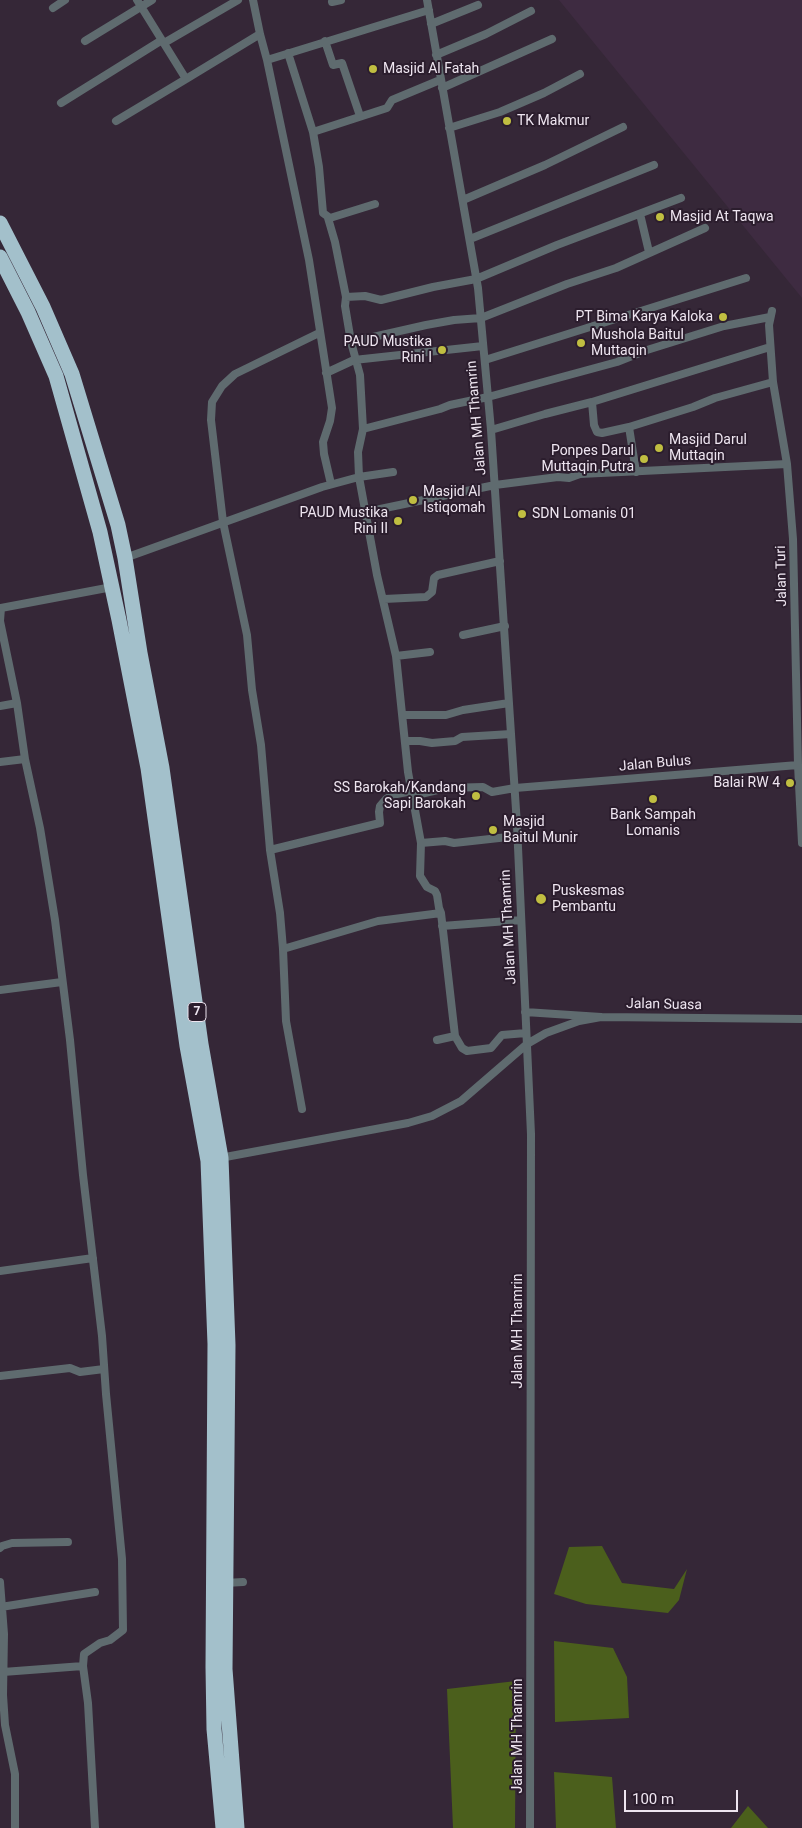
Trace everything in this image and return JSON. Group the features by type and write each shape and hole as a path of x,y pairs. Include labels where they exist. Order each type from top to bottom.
{"highway":[{"name":"7","path":"0,224 43,307 72,374 118,525 162,768 187,1046 215,1159 215,1344 220,1583 237,1828"},
{"name":"7","path":"0,258 56,376 76,442 100,532 112,587 173,897"},
{"path":"76,442 91,438"},
{"path":"100,532 118,525"},
{"path":"119,620 135,616"},
{"name":"7","path":"220,1583 214,1729 223,1828"}],"street":[{"path":"53,8 65,0"},
{"path":"85,41 139,3 152,0"},
{"path":"61,103 163,41 238,0"},
{"path":"253,0 302,222 332,408 323,442 331,484"},
{"path":"332,2 341,0"},
{"name":"Jalan MH Thamrin","path":"427,0 470,239 481,318 491,430 515,788 531,1134 530,1828"},
{"path":"139,3 186,79"},
{"path":"431,24 478,5"},
{"path":"267,60 429,10"},
{"path":"436,55 531,12"},
{"path":"116,121 260,34"},
{"path":"313,132 387,108 392,101 441,84 552,39"},
{"path":"325,41 333,65 342,63 360,116"},
{"path":"288,53 313,132 323,213 328,218 335,242 346,296 345,306 354,360 360,382 363,429 358,452 359,477 377,575 396,656 405,741 421,843 420,878 427,887 435,891 441,913 455,1036 462,1048 467,1051 490,1048 505,1034 526,1033"},
{"path":"450,128 500,112 544,93 580,74"},
{"path":"463,200 546,165 623,127"},
{"path":"470,239 654,165"},
{"path":"346,296 365,296 381,300 476,279 557,245 681,198"},
{"path":"328,218 375,204"},
{"path":"640,214 649,252"},
{"path":"351,342 445,321 481,318 567,284 616,268 705,228"},
{"path":"485,360 746,278"},
{"name":"Jalan Turi","path":"488,397 617,362 647,350 724,326 771,314 769,325 772,382 787,464 793,538 799,642 800,741 798,765 801,793 802,843"},
{"path":"302,1109 286,1021 283,949 270,850 261,745 252,690 247,635 223,522 211,420 212,402 222,386 238,372 319,333"},
{"path":"326,373 354,360 483,346"},
{"path":"491,430 592,402 770,348"},
{"path":"592,402 594,425 597,432 602,432 628,427 693,407 715,398 772,382"},
{"path":"363,429 440,409 450,404 488,397"},
{"path":"628,427 636,472"},
{"path":"366,512 494,485 558,477 569,478 580,474 787,464"},
{"path":"125,558 331,484 359,477 394,472"},
{"path":"384,599 426,597 432,592 434,578 438,575 500,561"},
{"path":"95,1828 88,1703 83,1666 84,1654 110,1640 123,1630 122,1559 93,1258 82,1175 77,1107 49,878 0,621 1,608 112,587"},
{"path":"463,636 504,626"},
{"path":"396,656 430,652"},
{"path":"0,706 17,703"},
{"path":"403,715 446,715 464,710 509,703"},
{"path":"405,741 420,740 432,743 456,741 462,737 511,734"},
{"path":"0,762 25,759"},
{"name":"Jalan Bulus","path":"270,850 380,823 380,806 392,795 446,788 483,787 492,792 515,788 798,765"},
{"path":"421,843 445,841 454,843 517,836"},
{"path":"283,949 378,921 441,913"},
{"path":"442,926 521,920"},
{"path":"0,990 62,982"},
{"name":"Jalan Suasa","path":"525,1012 601,1017 802,1019"},
{"path":"215,1159 408,1123 432,1116 461,1101 527,1044 563,1026 601,1017"},
{"path":"438,1040 455,1036"},
{"path":"0,1270 93,1258"},
{"path":"0,1376 70,1368 80,1372 104,1369"},
{"path":"0,1548 12,1543 68,1542"},
{"path":"0,1582 2,1695 5,1725 15,1774 15,1828"},
{"path":"220,1583 243,1582"},
{"path":"1,1607 95,1592"},
{"path":"3,1672 83,1666"}],"shaded area":[{"path":"559,0 802,0 802,298"}],"green space":[{"path":"602,1546 622,1583 674,1589 687,1569 679,1600 668,1613 586,1604 554,1594 569,1547"},
{"path":"554,1641 613,1648 627,1677 629,1718 555,1722"},
{"path":"516,1681 515,1828 453,1828 447,1689"},
{"path":"554,1772 612,1777 616,1828 556,1828"},
{"path":"748,1806 768,1828 731,1828"}],"place":[{"name":"Masjid Al Fatah","path":"373,69"},
{"name":"TK Makmur","path":"507,121"},
{"name":"Masjid At Taqwa","path":"660,217"},
{"name":"PT Bima Karya Kaloka","path":"723,317"},
{"name":"Mushola Baitul Muttaqin","path":"581,343"},
{"name":"PAUD Mustika Rini I","path":"442,350"},
{"name":"Masjid Darul Muttaqin","path":"659,448"},
{"name":"Ponpes Darul Muttaqin Putra","path":"644,459"},
{"name":"Masjid Al Istiqomah","path":"413,500"},
{"name":"SDN Lomanis 01","path":"522,514"},
{"name":"PAUD Mustika Rini II","path":"398,521"},
{"name":"Balai RW 4","path":"790,783"},
{"name":"SS Barokah/Kandang Sapi Barokah","path":"476,796"},
{"name":"Bank Sampah Lomanis","path":"653,799"},
{"name":"Masjid Baitul Munir","path":"493,830"},
{"name":"Puskesmas Pembantu","path":"541,899"}]}
